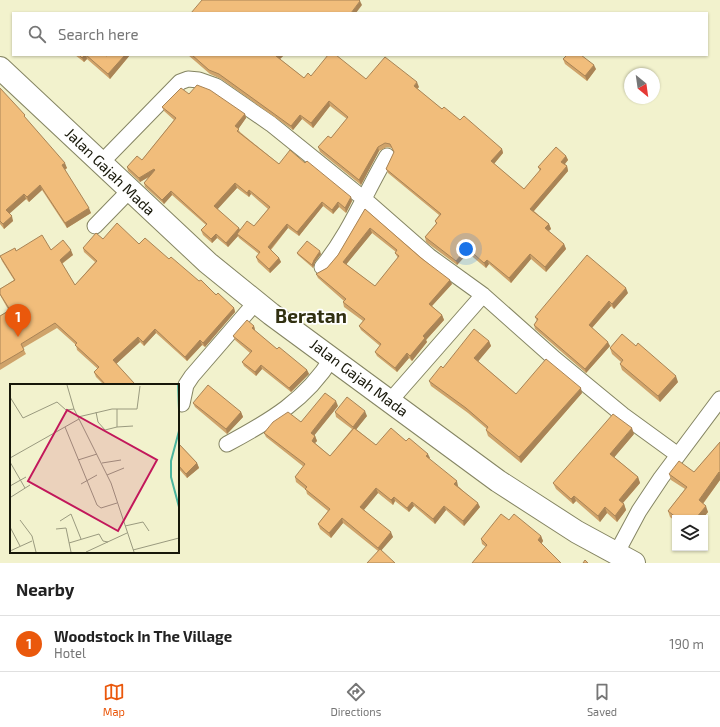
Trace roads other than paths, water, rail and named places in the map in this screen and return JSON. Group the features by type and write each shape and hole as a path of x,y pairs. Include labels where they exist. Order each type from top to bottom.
{"highway":[{"name":"Jalan Gajah Mada","path":"0,68 129,191 208,263 256,302 498,481 576,532 627,560"}],"street":[{"path":"100,164 147,117 174,86 188,79 199,80 216,86 253,111 364,199 429,256 483,295 555,359 623,415 678,455"},
{"path":"322,267 348,230 387,156"},
{"path":"95,226 129,191"},
{"path":"390,401 483,295"},
{"path":"182,404 186,385 192,376 256,302"},
{"path":"227,444 263,425 305,394 316,382 332,358"},
{"path":"627,560 639,511 678,455 720,399"}],"place":[{"name":"Woodstock In The Village","path":"18,337"}],"district":[{"name":"Beratan","path":"311,316"}]}
